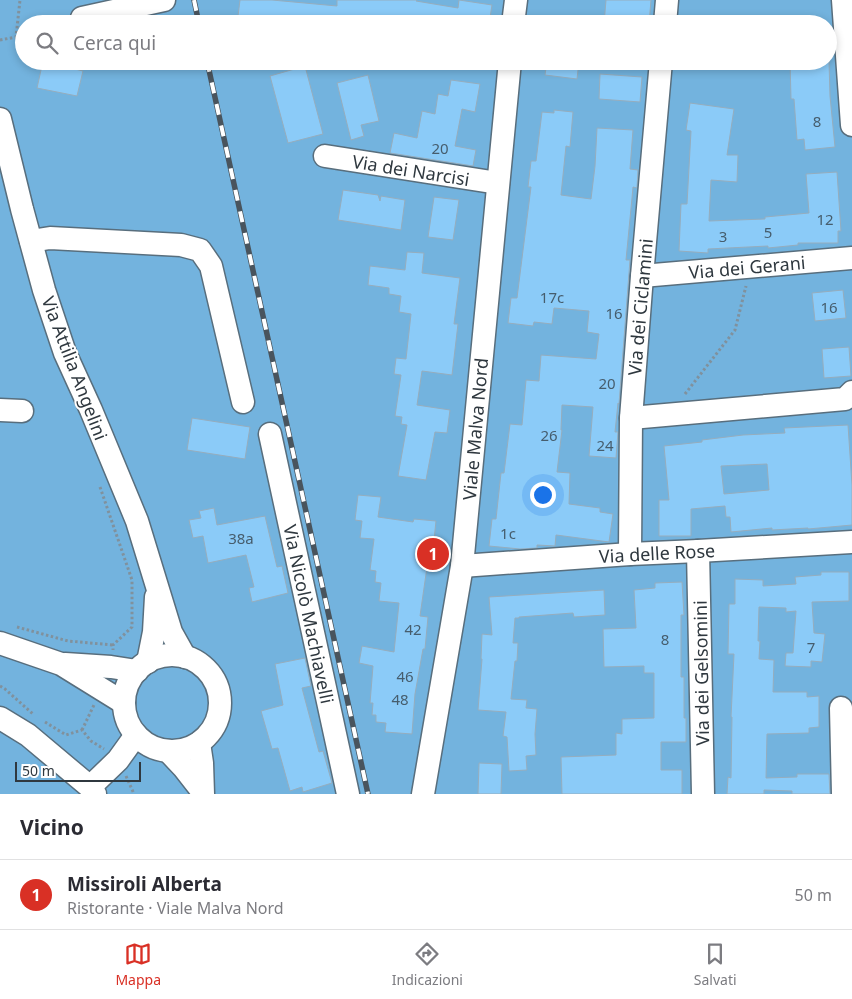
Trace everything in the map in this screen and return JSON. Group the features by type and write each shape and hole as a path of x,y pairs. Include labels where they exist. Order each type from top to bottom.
{"street":[{"path":"96,15 164,0"},
{"path":"514,15 516,0"},
{"path":"665,15 667,0"},
{"path":"843,0 852,126"},
{"name":"Viale Malva Nord","path":"423,794 462,566 509,70"},
{"name":"Via dei Ciclamini","path":"630,554 631,418 660,70"},
{"name":"Via Attilia Angelini","path":"0,119 44,290 65,354 91,410 137,521 172,632 185,657"},
{"name":"Via dei Narcisi","path":"324,156 498,184"},
{"path":"31,241 50,238 181,245 200,250 211,266 243,402"},
{"name":"Via dei Gerani","path":"642,276 852,258"},
{"path":"631,418 845,399 852,392"},
{"name":"Via Nicolò Machiavelli","path":"270,434 348,794"},
{"name":"Via delle Rose","path":"462,566 630,554 852,542"},
{"name":"Via dei Gelsomini","path":"698,551 704,794"},
{"name":"Via Attilia Angelini","path":"142,666 154,632 157,583"},
{"path":"4,633 61,664 124,702"},
{"path":"172,655 185,657 197,662 215,682 220,708 216,722 199,743 184,749 168,751 151,746 136,735 126,714 124,702 130,680 142,666 160,657 172,655"},
{"path":"61,664 142,666"},
{"path":"841,708 843,794"},
{"path":"0,718 28,735 93,791 136,735"},
{"path":"199,743 203,792"},
{"path":"168,751 203,792"}],"path":[{"path":"18,15 20,0"},
{"path":"0,40 15,37"},
{"path":"681,413 683,396 735,330 750,266"},
{"path":"4,633 113,645 132,627 132,580"},
{"path":"0,686 34,715"},
{"path":"42,720 66,735 82,730 91,741 118,760 134,794"}],"shaded area":[{"path":"0,0 852,0 852,794 0,794"}],"building":[{"path":"240,0 272,0 337,6 337,0 417,0 458,8 459,0 492,5 490,15 238,15"},
{"path":"606,0 651,0 650,15 605,15"},
{"path":"41,70 83,71 77,96 37,88"},
{"path":"291,70 306,70 323,134 288,143 270,76"},
{"path":"546,70 578,70 577,79 545,75"},
{"path":"790,70 829,70 835,147 805,150 804,139 797,140 794,99 791,99"},
{"path":"600,74 642,77 640,102 599,99"},
{"path":"368,75 379,121 361,125 364,136 351,140 337,83"},
{"path":"451,80 480,84 475,112 462,109 455,146 476,150 473,166 390,153 394,133 417,138 422,111 435,114 438,94 448,96"},
{"path":"690,103 734,109 727,155 738,155 737,182 711,180 709,221 765,219 765,217 809,213 806,174 837,172 841,231 838,231 838,243 798,243 798,245 768,248 768,246 708,249 708,253 679,251 681,204 687,204 691,131 686,130"},
{"path":"554,110 573,112 570,147 566,146 561,195 591,199 597,128 633,130 630,169 638,170 637,188 633,187 626,260 630,260 619,404 615,432 618,432 616,458 589,456 593,407 562,405 562,430 557,472 570,473 569,504 600,508 600,512 613,514 609,542 556,535 555,546 537,545 537,548 520,549 489,546 492,519 496,519 501,473 504,473 510,424 522,425 526,380 539,381 541,355 596,359 599,334 587,332 589,311 554,308 552,324 534,322 533,326 508,323 511,298 517,298 531,187 528,187 531,161 536,161 542,112 554,113"},
{"path":"343,190 378,195 380,201 381,196 405,200 401,230 338,220"},
{"path":"434,197 459,200 453,240 428,237"},
{"path":"407,252 424,253 422,273 460,278 454,324 458,324 452,375 422,371 417,405 450,410 447,433 435,432 426,480 398,476 407,425 401,424 402,417 395,416 401,375 394,374 396,358 406,359 411,314 399,312 401,296 389,294 389,288 368,285 370,266 405,270"},
{"path":"843,290 846,318 815,321 812,293"},
{"path":"849,347 851,376 824,378 822,349"},
{"path":"192,418 250,427 245,459 187,450"},
{"path":"848,425 852,485 852,525 808,529 772,530 772,528 731,532 730,517 726,517 725,506 691,509 691,536 659,536 659,500 669,500 664,446 743,435 785,433 784,428","holes":["767,464 769,490 724,494 721,466"]},
{"path":"358,495 381,497 378,517 413,522 414,519 436,521 431,568 427,567 420,616 428,617 425,649 423,649 415,694 412,734 385,732 386,723 376,722 376,715 372,715 373,703 370,703 373,666 359,663 362,646 394,652 399,603 379,601 381,583 375,582 376,571 370,570 374,539 360,538 362,521 355,520"},
{"path":"214,508 217,525 265,516 277,567 282,566 288,593 252,602 249,588 254,587 246,555 208,563 203,536 193,538 189,520 201,518 199,511"},
{"path":"821,572 849,572 849,601 812,602 814,633 825,634 822,662 811,661 811,667 785,666 786,653 793,653 796,611 786,612 786,608 759,607 758,641 760,641 759,659 774,660 773,692 807,692 807,697 819,696 819,727 809,728 809,733 767,734 766,778 797,777 797,774 829,774 830,794 792,794 792,791 764,790 764,794 727,794 728,777 731,778 734,654 728,654 729,604 735,604 735,579 763,580 763,586 796,584 795,577 821,575"},
{"path":"682,582 684,615 681,615 681,677 684,677 686,742 661,742 661,770 682,770 682,794 562,794 561,757 616,755 616,733 622,734 622,719 654,718 654,673 644,673 644,666 604,667 603,629 636,628 634,590 655,588 655,583"},
{"path":"604,590 605,615 574,617 573,613 515,618 513,643 518,643 511,699 527,700 526,708 537,709 536,755 526,756 527,770 509,771 507,737 503,736 506,712 478,710 482,634 492,635 489,597"},
{"path":"305,658 311,686 302,688 319,752 323,751 332,783 303,792 302,787 290,791 278,748 272,749 261,711 283,705 275,664"},
{"path":"479,763 502,764 501,794 478,794"}],"railway":[{"path":"194,0 197,15"},
{"path":"209,70 368,794"}],"place":[{"name":"Missiroli Alberta","path":"433,554"}]}
